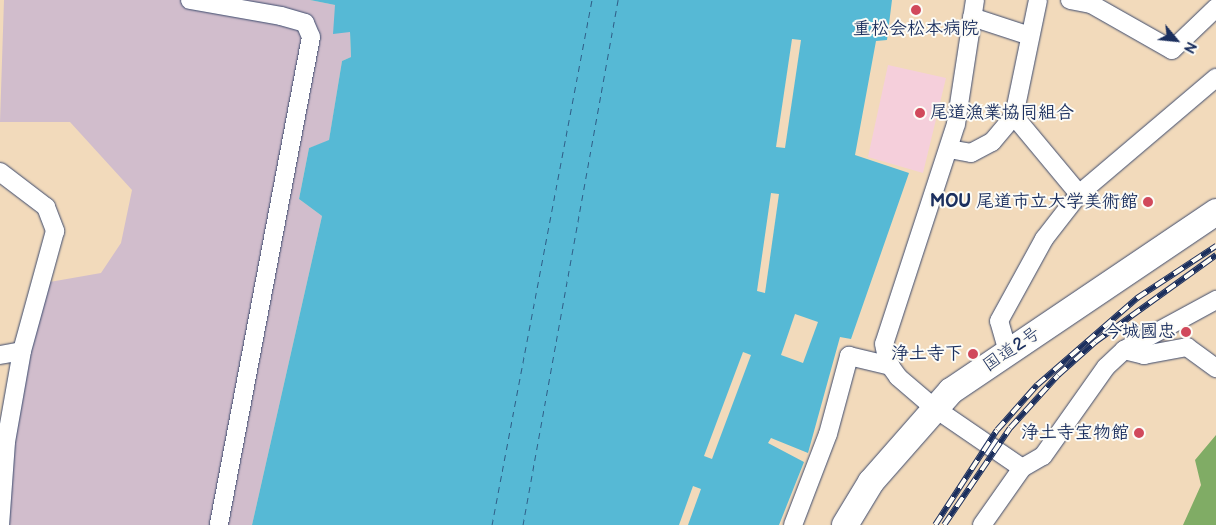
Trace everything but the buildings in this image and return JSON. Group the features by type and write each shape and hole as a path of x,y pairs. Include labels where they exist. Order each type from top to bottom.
{"highway":[{"name":"国道2号","path":"845,525 872,482 933,407 1008,352 1216,212"}],"street":[{"path":"190,0 281,16 305,23 311,37 219,525"},
{"path":"949,149 971,153 992,142 1014,116 1038,0"},
{"path":"1070,0 1091,4 1172,50 1216,8"},
{"path":"1022,468 933,407 891,366 884,344 890,320 949,149 974,8 1030,36"},
{"path":"1008,352 999,321 1044,239 1079,194 1216,78"},
{"path":"1014,116 1079,194"},
{"path":"0,172 46,207 55,231 22,351 1,472 0,525"},
{"path":"982,525 1022,468 1042,456 1106,367 1124,350 1216,300"},
{"path":"1124,350 1144,355 1187,347 1216,368"},
{"path":"0,356 22,351"},
{"path":"793,525 828,434 849,356 891,366"}],"shaded area":[{"path":"4,0 310,0 335,5 350,32 351,57 342,61 329,141 309,148 299,199 322,216 252,525 7,525 22,374 44,283 101,273 121,243 132,190 70,122 0,122"},
{"path":"888,65 946,78 923,173 868,157"}],"green space":[{"path":"1216,435 1216,525 1183,525 1201,485 1195,460"}],"water":[{"path":"310,0 892,0 887,40 876,41 855,155 909,173 851,339 840,337 808,453 771,438 768,443 804,462 779,525 252,525 322,216 299,199 309,148 329,140 342,61 351,57 350,32 333,34 335,5"}],"pier":[{"path":"792,39 801,40 785,148 776,147"},
{"path":"771,193 779,194 765,293 757,291"},
{"path":"795,314 818,322 803,363 781,355"},
{"path":"743,352 751,355 712,459 704,456"},
{"path":"693,486 701,489 688,525 679,525"}],"ferry route":[{"path":"492,525 592,0"},
{"path":"523,525 618,0"}],"railway":[{"path":"935,525 997,430 1037,385 1137,298 1216,246"},
{"path":"944,525 1010,428 1058,375 1095,342 1216,255"}],"place":[{"name":"重松会松本病院","path":"916,10"},
{"name":"尾道漁業協同組合","path":"920,113"},
{"name":"MOU 尾道市立大学美術館","path":"1148,202"},
{"name":"今城國忠","path":"1186,332"},
{"name":"浄土寺下","path":"973,354"},
{"name":"浄土寺宝物館","path":"1139,433"}]}
